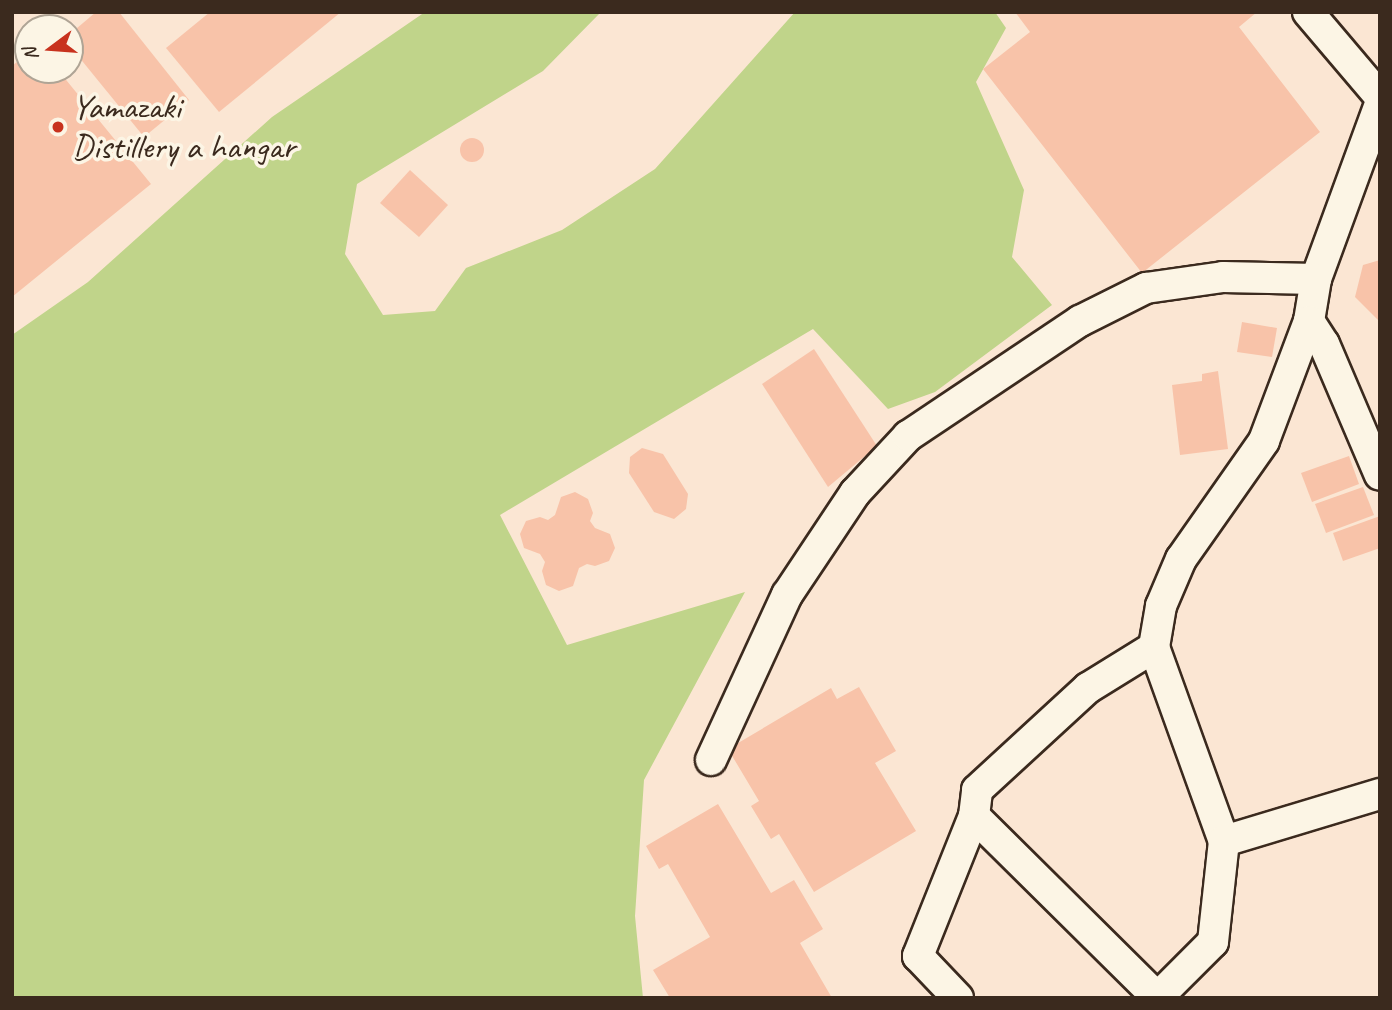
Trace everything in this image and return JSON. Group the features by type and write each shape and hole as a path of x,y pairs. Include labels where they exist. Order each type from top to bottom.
{"street":[{"path":"1308,12 1380,97"},
{"path":"974,816 1157,997 1213,942 1224,841 1154,647 1161,606 1181,559 1264,441 1309,321 1316,279 1380,104"},
{"path":"711,760 786,595 855,493 908,436 1080,321 1126,295 1183,280 1269,275 1316,279"},
{"path":"1309,321 1324,344 1380,475"},
{"path":"958,998 918,956 974,816 977,790 1088,688 1154,647"},
{"path":"1224,841 1380,794"}],"green space":[{"path":"425,12 601,12 543,71 357,184 345,254 383,315 435,311 466,268 562,230 655,169 795,12 995,12 1006,28 976,82 1024,190 1012,257 1052,305 935,392 888,409 813,329 500,515 567,645 745,592 644,780 635,916 643,998 12,998 12,335 88,282 272,117"}],"building":[{"name":"Yamazaki Distillery a hangar","path":"96,12 119,12 189,100 144,137 84,63 84,22"},
{"path":"210,12 341,12 219,112 166,48"},
{"path":"1015,12 1257,12 1239,27 1320,132 1142,273 983,69 1030,32"},
{"name":"Yamazaki Distillery a hangar","path":"14,64 14,84 69,84 151,184 12,297"},
{"path":"472,138 481,141 484,150 481,159 472,162 463,159 460,150 463,141"},
{"path":"410,170 448,205 419,237 380,203"},
{"path":"1380,260 1380,322 1355,297 1363,265"},
{"path":"1242,322 1277,328 1272,357 1237,352"},
{"path":"814,349 877,446 828,487 762,384"},
{"path":"1218,371 1228,449 1180,455 1172,385 1202,381 1202,374"},
{"path":"642,448 663,454 688,494 686,509 674,519 654,512 629,473 630,457"},
{"path":"1349,456 1359,484 1312,502 1301,473"},
{"path":"1363,487 1374,515 1326,533 1315,504"},
{"path":"575,492 588,499 593,513 590,521 595,528 610,534 615,548 609,561 579,568 573,586 559,591 546,585 542,571 545,562 540,554 524,548 520,534 526,521 540,517 548,520 555,515 561,497"},
{"path":"1380,516 1380,548 1343,561 1333,533"},
{"path":"859,687 896,751 875,763 916,831 814,892 779,834 771,839 751,806 759,801 728,749 831,688 837,699"},
{"path":"718,804 771,893 794,880 823,929 800,943 832,998 670,998 653,970 710,937 668,864 659,869 646,846"}],"place":[{"name":"Yamazaki Distillery a hangar","path":"58,127"}]}
